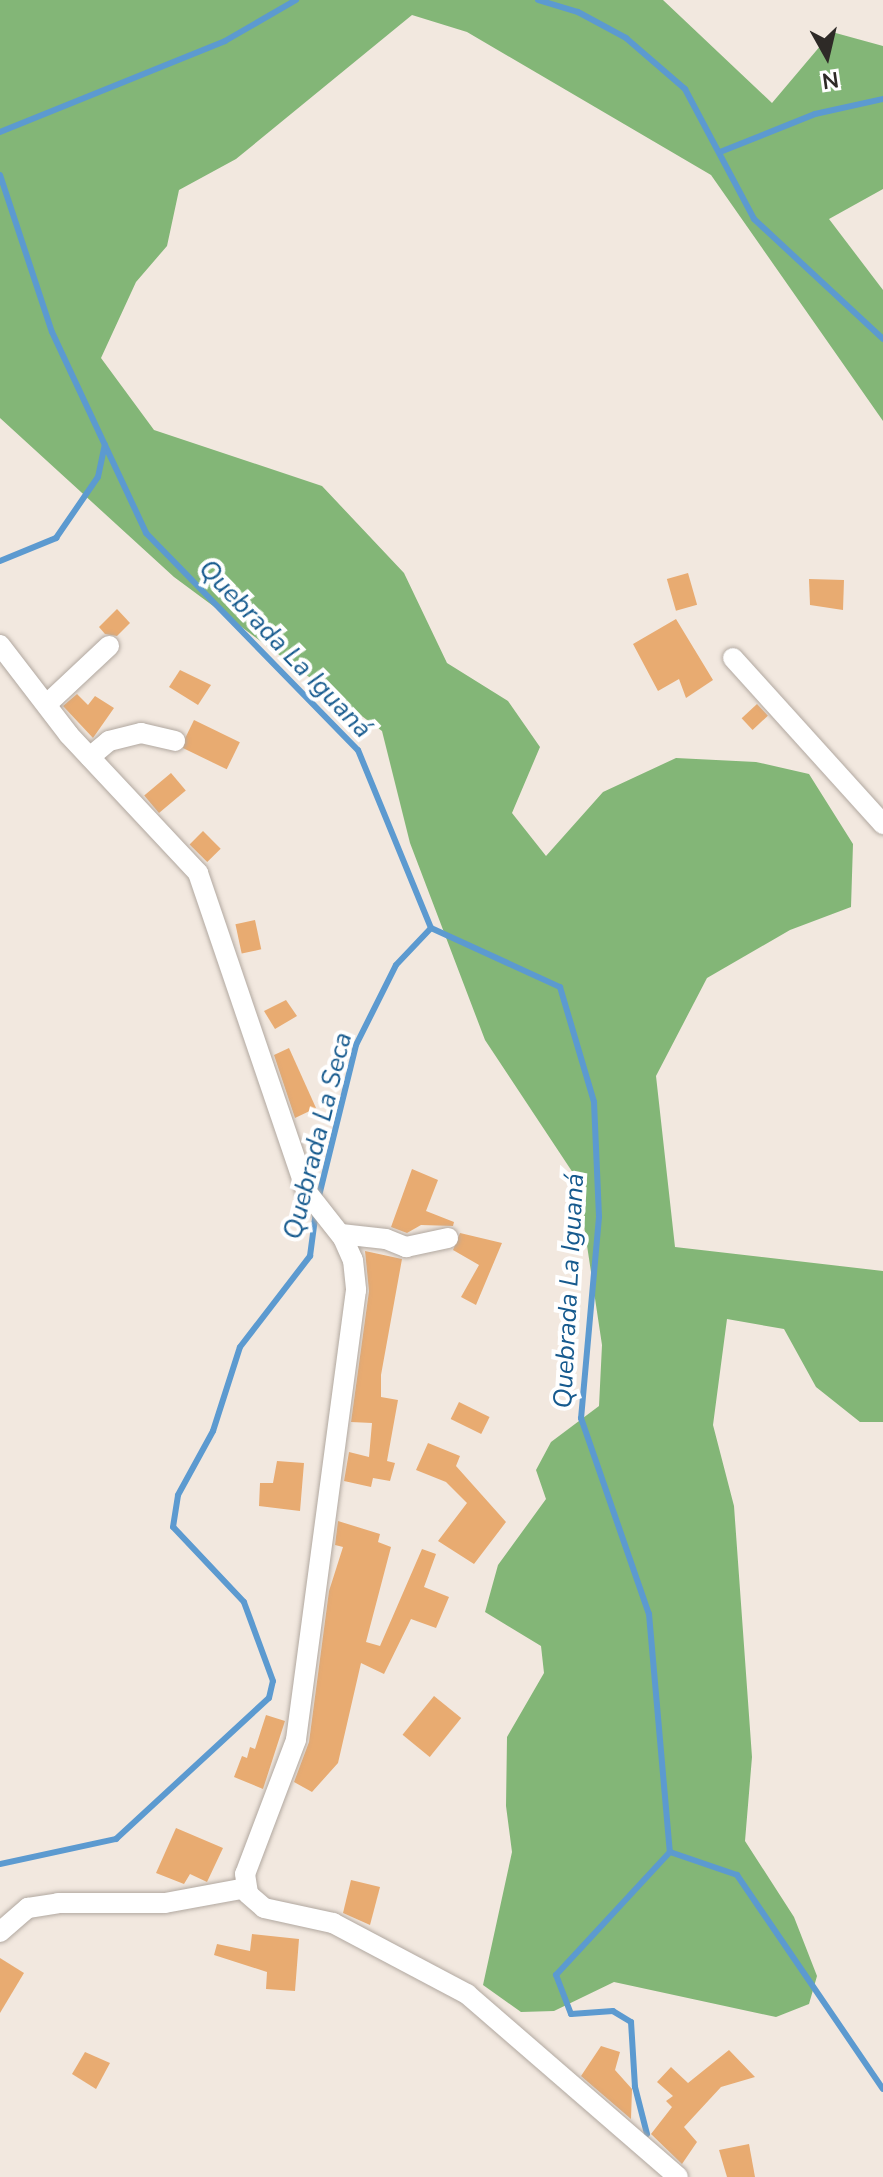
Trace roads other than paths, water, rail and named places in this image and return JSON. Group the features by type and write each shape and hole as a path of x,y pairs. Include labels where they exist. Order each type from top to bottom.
{"street":[{"path":"0,645 90,757 205,886 306,1191 341,1234 353,1260 356,1290 296,1740 245,1874 246,1888 264,1908 333,1923 467,1994 678,2177"},
{"path":"47,704 109,646"},
{"path":"733,658 883,824"},
{"path":"90,757 109,741 141,733 175,741"},
{"path":"341,1234 386,1239 406,1247 448,1238"},
{"path":"0,1932 28,1908 58,1903 165,1903 246,1888"}],"waterway":[{"path":"0,132 225,41 296,0"},
{"path":"538,0 578,12 626,38 685,89 754,219 883,339"},
{"path":"720,152 815,114 883,99"},
{"name":"Quebrada La Iguaná","path":"0,175 52,332 146,533 358,750 431,928 560,987 594,1102 599,1217 581,1418 649,1614 670,1852 737,1875 883,2089"},
{"path":"0,561 56,538 98,477 105,445"},
{"name":"Quebrada La Seca","path":"318,1200 356,1045 396,965 431,928"},
{"name":"Quebrada La Seca","path":"0,1864 116,1839 269,1698 273,1681 244,1602 173,1527 178,1495 213,1431 240,1347 310,1256 316,1211"},
{"path":"647,2134 635,2087 631,2022 613,2011 571,2014 556,1975 670,1852"}]}
